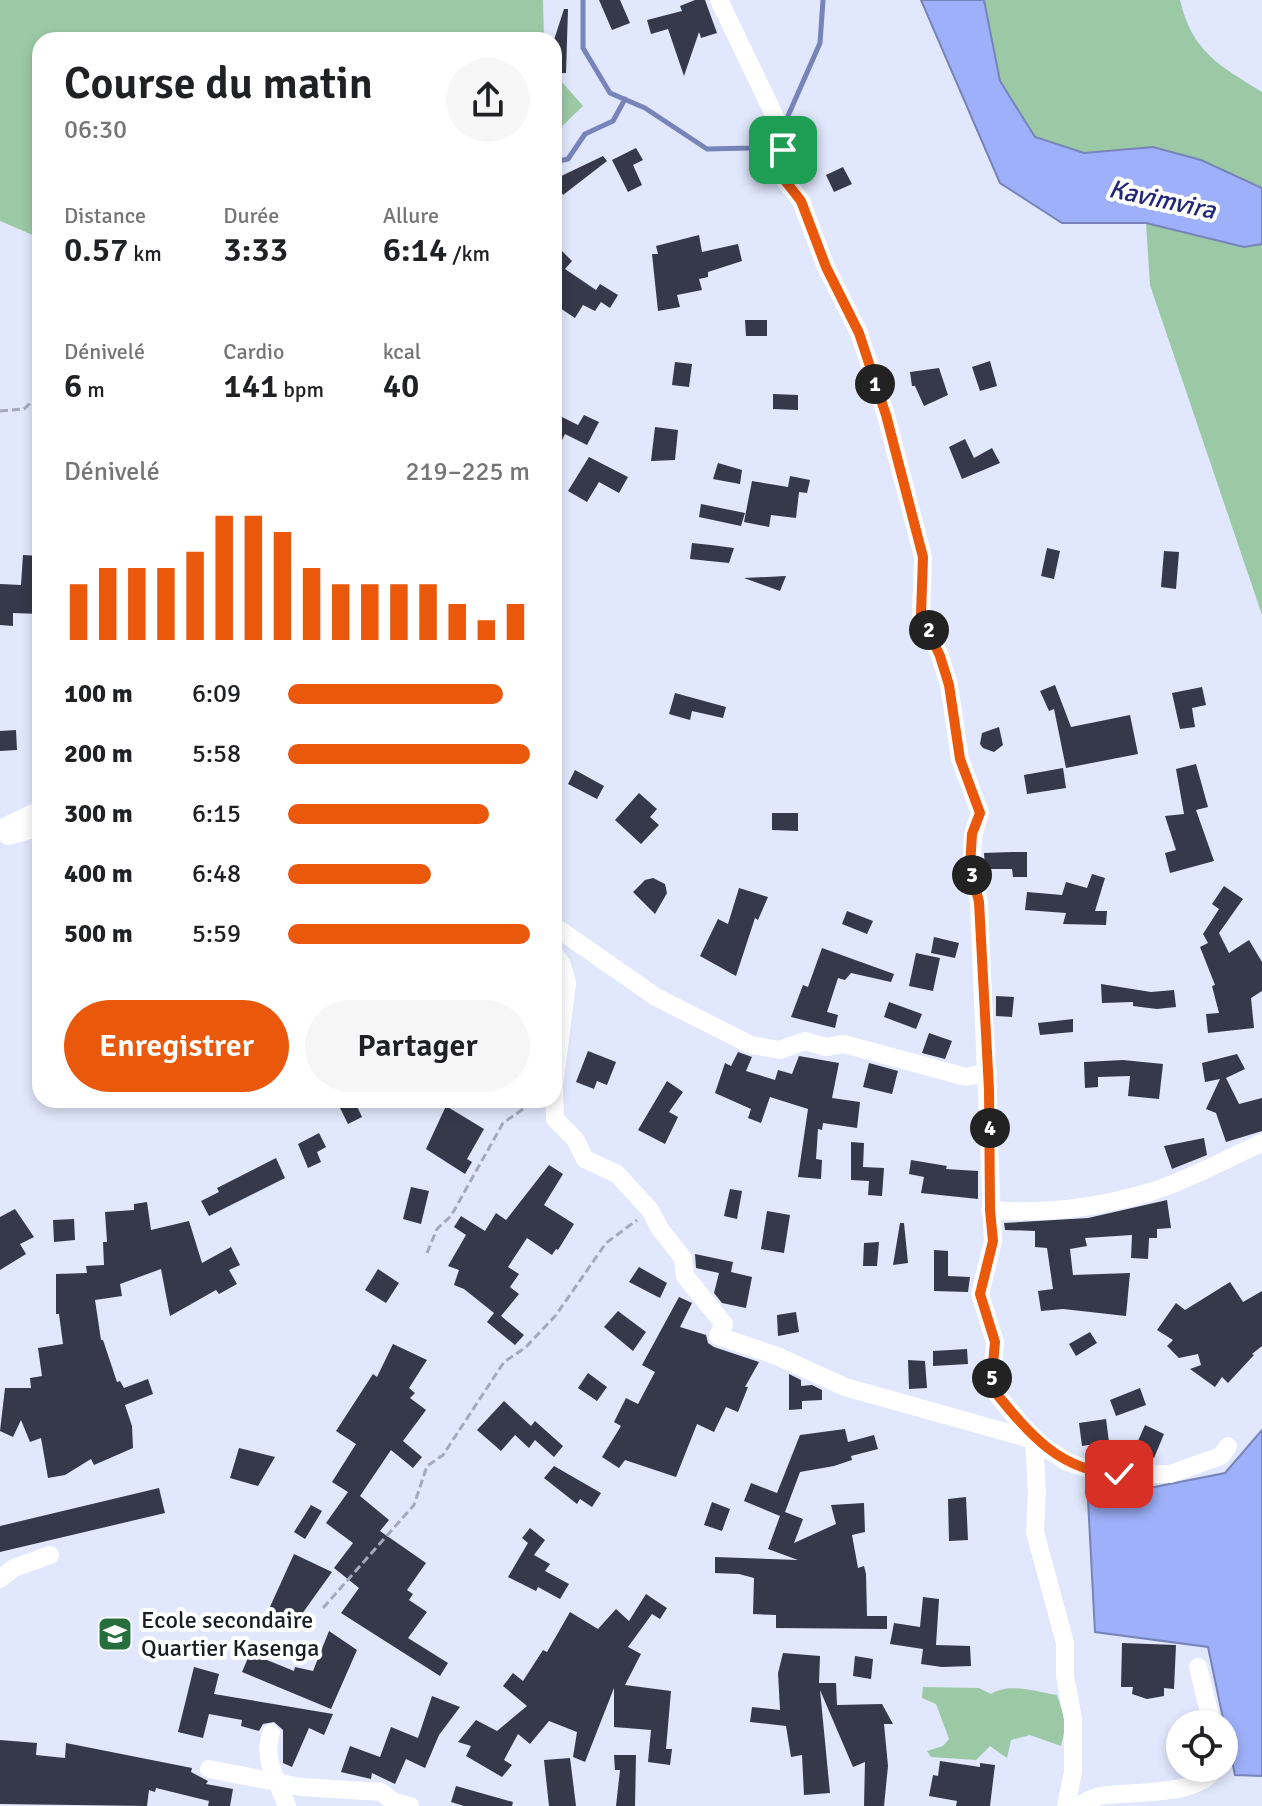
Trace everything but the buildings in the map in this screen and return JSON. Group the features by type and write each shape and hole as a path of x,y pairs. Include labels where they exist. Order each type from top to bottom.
{"street":[{"path":"719,0 779,125 783,178 801,201 826,267 859,333 886,415 923,557 921,615 940,656 949,685 960,759 980,813 972,834 970,867 979,902 988,1072 993,1241 980,1294 995,1342 991,1387 1034,1440 1067,1462 1106,1474 1170,1474 1221,1456 1228,1446"},
{"path":"0,829 32,814"},
{"path":"0,840 32,828"},
{"path":"562,932 656,997 751,1045 780,1050 805,1041 826,1047 844,1044 966,1077 988,1072"},
{"path":"562,965 567,983 562,1023"},
{"path":"555,1108 555,1119 575,1139 585,1159 617,1174 650,1210 660,1229 683,1258 685,1276 724,1324 718,1336 777,1356 845,1387 1034,1440"},
{"path":"990,1210 1015,1212 1086,1207 1145,1194 1262,1143"},
{"path":"1034,1440 1037,1492 1035,1532 1065,1643 1065,1676 1073,1719 1073,1772 1066,1806"},
{"path":"0,1579 14,1568 50,1555"},
{"path":"1198,1667 1209,1710"},
{"path":"271,1733 267,1746 269,1764 287,1806"},
{"path":"209,1769 278,1780 301,1787 381,1792 394,1802 410,1806"},
{"path":"1076,1806 1096,1797 1181,1788 1198,1782"}],"path":[{"path":"0,411 24,409 32,402"},
{"path":"427,1253 437,1229 451,1216 503,1123 525,1108"},
{"path":"323,1608 414,1505 427,1466 443,1455 504,1362 526,1347 556,1315 606,1243 650,1210"}],"green space":[{"path":"0,0 543,0 544,32 32,32 32,235 0,221"},
{"path":"984,0 1180,0 1185,18 1200,45 1221,65 1262,92 1262,188 1201,160 1153,147 1084,153 1035,137 1000,81"},
{"path":"562,82 583,106 562,126"},
{"path":"1146,223 1244,247 1262,244 1262,615 1150,285"},
{"path":"923,1687 979,1688 991,1694 1015,1688 1057,1695 1066,1723 1061,1746 1030,1735 1011,1740 1007,1758 990,1746 976,1760 931,1757 927,1751 943,1746 949,1739 936,1704 922,1698"}],"water":[{"name":"Kavimvira","path":"921,0 984,0 1000,81 1035,137 1084,153 1153,147 1201,160 1262,188 1262,244 1244,247 1146,223 1062,223 1000,183"},
{"path":"1262,1430 1262,1776 1238,1775 1238,1710 1221,1710 1208,1647 1095,1632 1088,1500 1225,1473"}],"waterway":[{"path":"583,0 583,48 610,93 645,108 707,149 750,148 776,130"},
{"path":"784,125 820,43 823,0"},
{"path":"562,160 568,159 585,134 613,121 625,99"}],"place":[{"name":"Ecole secondaire Quartier Kasenga","path":"115,1634"}],"route":[{"path":"783,150 783,178 801,201 826,267 859,333 886,415 923,557 921,615 928,626 949,685 960,759 980,813 972,834 970,867 979,902 989,1090 993,1241 980,1294 995,1342 991,1387 1034,1440 1049,1452 1067,1462 1106,1474 1119,1474"}]}
